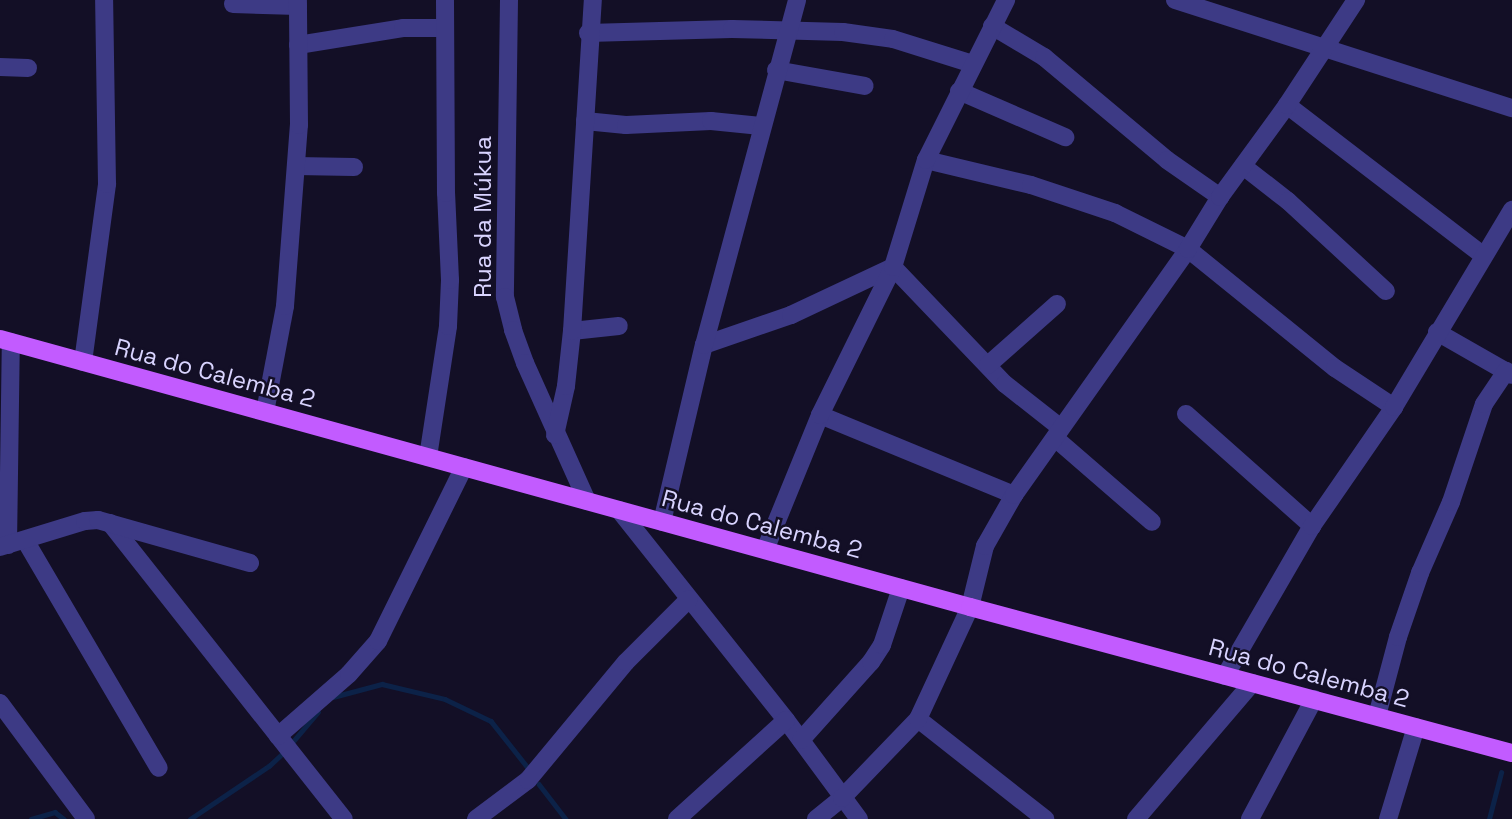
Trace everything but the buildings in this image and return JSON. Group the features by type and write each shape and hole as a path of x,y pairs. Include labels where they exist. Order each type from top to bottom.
{"main road":[{"name":"Rua do Calemba 2","path":"6,340 970,607 1512,753"}],"street":[{"path":"83,362 107,184 104,0"},
{"path":"428,457 448,326 450,280 444,0"},
{"name":"Rua da Múkua","path":"509,0 505,297 513,330 555,435 587,501"},
{"path":"555,435 566,386 572,331 588,33 593,0"},
{"path":"662,522 704,345 797,0"},
{"path":"765,550 820,415 893,267 926,160 1006,0"},
{"path":"1175,0 1512,108"},
{"path":"816,819 842,798 918,719 970,607 985,546 1014,495 1188,249 1220,197 1287,105 1356,0"},
{"path":"233,4 298,3 299,125 285,306 265,412"},
{"path":"992,26 1053,64 1167,160 1220,197"},
{"path":"298,45 403,29 444,28"},
{"path":"588,33 789,29 852,32 893,39 973,64"},
{"path":"0,67 28,68"},
{"path":"776,70 865,86"},
{"path":"959,91 1065,136"},
{"path":"1287,105 1420,204 1483,256"},
{"path":"585,121 626,125 711,121 761,126"},
{"path":"926,160 1031,185 1115,213 1188,249 1335,368 1394,407"},
{"path":"296,166 354,167"},
{"path":"1243,166 1288,201 1386,291"},
{"path":"1225,676 1312,526 1394,407 1512,209"},
{"path":"704,345 791,315 893,267"},
{"path":"893,267 1006,384 1152,522"},
{"path":"988,365 1057,304"},
{"path":"572,331 619,326"},
{"path":"1377,716 1398,637 1420,573 1451,502 1484,404 1509,373 1437,332"},
{"path":"6,340 11,544 159,768"},
{"path":"1186,414 1312,526"},
{"path":"820,415 1014,495"},
{"path":"278,736 311,709 373,648 464,467"},
{"path":"619,510 786,720 859,819"},
{"path":"11,544 85,521 110,523 250,563"},
{"path":"110,523 344,819"},
{"path":"801,740 871,662 881,645 901,588"},
{"path":"476,819 528,780 626,662 689,599"},
{"path":"1136,819 1252,683"},
{"path":"1250,819 1314,699"},
{"path":"0,703 86,819"},
{"path":"918,719 1045,819"},
{"path":"677,819 786,720"},
{"path":"1388,819 1416,727"}],"waterway":[{"path":"333,697 382,684 445,699 491,721 529,769"},
{"path":"290,745 318,712"},
{"path":"190,819 269,766 284,752"},
{"path":"1489,819 1501,773"},
{"path":"539,784 566,819"},
{"path":"31,819 55,812 64,819"}]}
